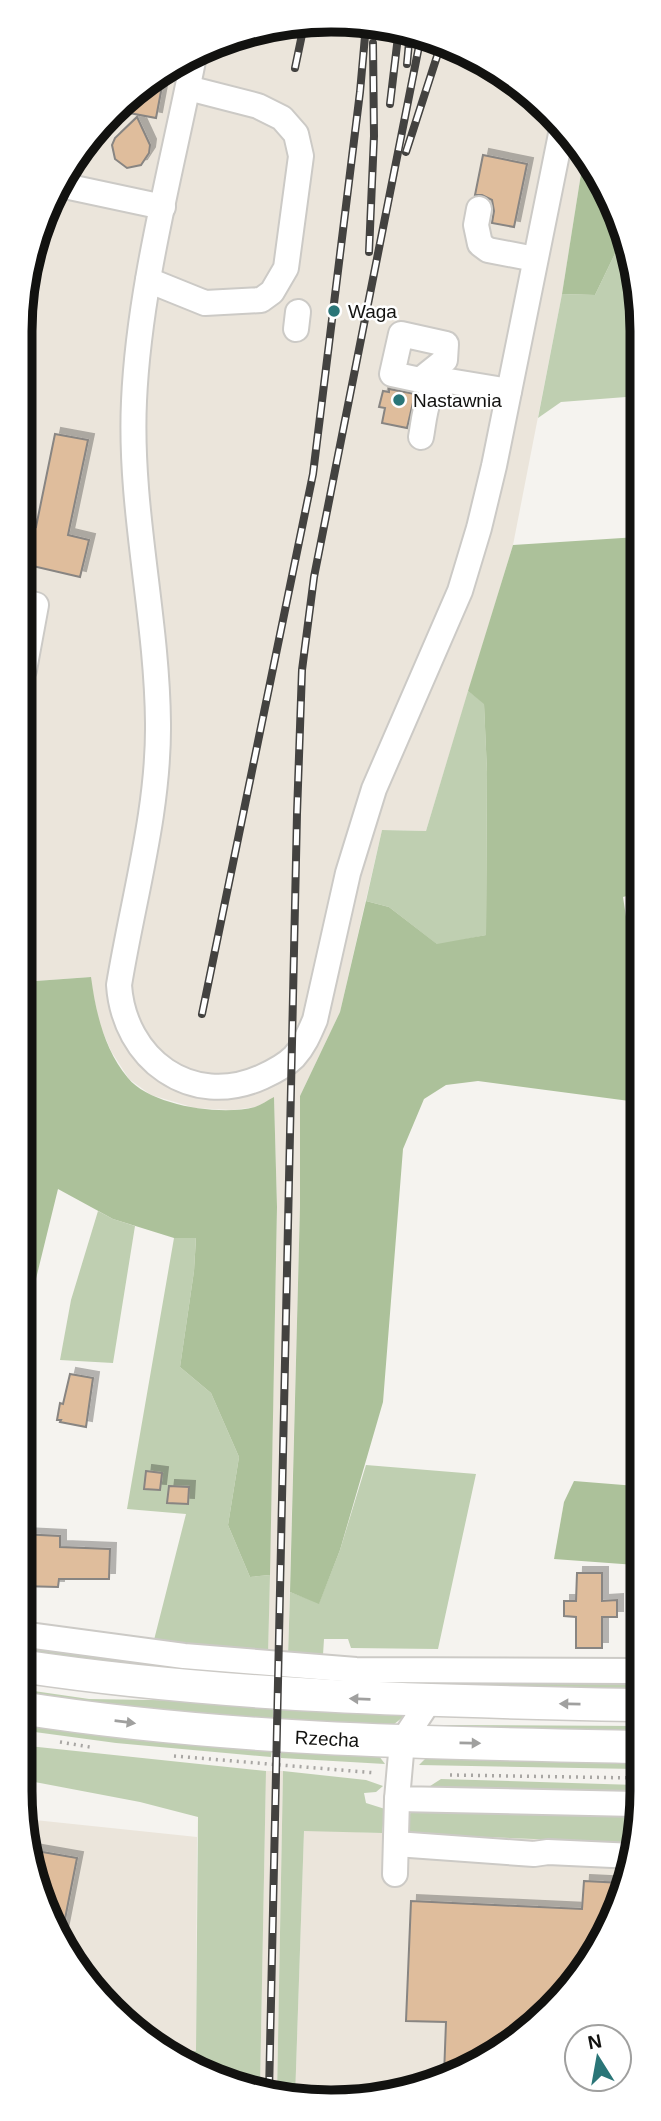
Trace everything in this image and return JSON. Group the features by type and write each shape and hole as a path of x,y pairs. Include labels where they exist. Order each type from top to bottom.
{"main road":[{"path":"32,1667 210,1689 429,1701 630,1705"},
{"name":"Rzecha","path":"32,1710 179,1728 402,1742 630,1747"}],"street":[{"path":"192,65 148,280 137,362 134,438 136,492 154,644 158,727 147,833 119,985 125,1021 148,1058 183,1081 208,1086 231,1087 253,1081 292,1059 306,1042 322,998 348,873 374,789 429,666 471,558 491,479 560,139"},
{"path":"148,280 205,303 261,300 272,292 285,268 301,156 296,134 282,118 258,106 188,88"},
{"path":"69,187 163,207"},
{"path":"479,209 475,225 480,244 488,250 535,259"},
{"path":"421,437 436,376 449,381 509,391"},
{"path":"32,604 36,605 32,627"},
{"path":"32,1636 184,1656 356,1670 630,1671"},
{"path":"395,1874 402,1742 429,1701"},
{"path":"397,1799 629,1804"},
{"path":"396,1844 534,1854 548,1852 622,1855"}],"shaded area":[{"path":"311,32 370,34 427,47 463,62 513,93 555,133 582,169 562,294 513,545 426,831 382,830 340,1012 300,1096 300,1206 288,1656 268,1655 277,1207 274,1098 256,1107 232,1110 195,1108 151,1095 129,1079 111,1051 99,1023 90,977 32,981 32,311 37,272 47,234 62,198 82,164 106,133 148,93 198,62 234,47 272,37"},
{"path":"266,1771 283,1771 277,2085 260,2081"},
{"path":"33,1820 197,1837 196,2052 185,2052 148,2028 119,2002 93,1973 54,1905 37,1849"},
{"path":"304,1830 625,1843 607,1905 579,1957 542,2002 513,2028 463,2059 427,2074 370,2087 330,2090 295,2087"}],"green space":[{"path":"582,169 599,198 618,248 595,295 562,294"},
{"path":"618,248 629,311 630,397 561,402 538,418 562,294 595,295"},
{"path":"630,538 630,895 623,897 630,943 630,1101 478,1081 446,1085 424,1099 403,1149 383,1402 340,1550 319,1604 290,1592 300,1206 300,1096 340,1012 366,901 389,907 437,944 486,935 487,772 484,704 468,691 513,545"},
{"path":"468,691 484,703 487,772 486,935 438,945 389,907 366,901 382,830 426,831"},
{"path":"91,977 99,1017 113,1055 128,1078 153,1096 187,1106 224,1110 255,1107 274,1097 277,1207 270,1575 250,1577 228,1525 239,1457 211,1393 180,1367 196,1238 174,1238 113,1219 58,1189 32,1295 32,981"},
{"path":"98,1211 135,1226 113,1363 60,1360 71,1300"},
{"path":"196,1237 194,1271 180,1367 211,1393 239,1457 228,1525 250,1577 270,1575 268,1655 154,1640 186,1514 127,1509 174,1238"},
{"path":"366,1465 476,1474 438,1649 351,1648 348,1639 324,1639 323,1655 288,1656 290,1592 319,1603 340,1550"},
{"path":"574,1481 630,1486 630,1565 554,1559 564,1502"},
{"path":"32,1645 274,1673 275,1682 32,1655"},
{"path":"281,1672 630,1679 630,1693 281,1683"},
{"path":"32,1691 89,1699 211,1701 273,1706 273,1724 32,1697"},
{"path":"281,1706 408,1713 393,1725 280,1724"},
{"path":"32,1721 272,1749 271,1757 116,1743 32,1732"},
{"path":"440,1726 630,1726 630,1736 439,1730"},
{"path":"32,1746 266,1771 260,2081 216,2067 184,2051 196,2051 198,1817 140,1802 32,1781"},
{"path":"281,1749 379,1756 385,1764 281,1758"},
{"path":"427,1757 630,1760 630,1769 419,1765"},
{"path":"283,1771 366,1780 383,1786 376,1792 364,1793 366,1803 385,1809 382,1833 304,1831 295,2087 277,2085"},
{"path":"441,1779 630,1785 630,1798 427,1788"},
{"path":"415,1808 629,1813 625,1843 408,1834 408,1816"}],"building":[{"path":"159,85 162,86 156,118 126,112"},
{"path":"137,117 150,145 149,153 141,165 127,168 115,159 112,145 115,138"},
{"path":"483,155 527,164 514,227 492,223 492,200 475,195"},
{"name":"Nastawnia","path":"389,389 415,394 407,428 382,423 385,408 379,407 383,391 389,392"},
{"path":"55,434 88,440 68,535 89,540 80,577 32,566 32,526 36,527"},
{"path":"70,1374 93,1378 86,1427 57,1420"},
{"path":"146,1471 162,1473 160,1490 144,1489"},
{"path":"169,1486 189,1487 188,1504 167,1503"},
{"path":"32,1535 60,1536 60,1547 110,1549 109,1579 59,1579 58,1587 32,1586"},
{"path":"577,1573 602,1573 602,1601 617,1600 617,1617 602,1617 602,1648 576,1648 576,1617 564,1616 564,1601 576,1601"},
{"path":"38,1851 77,1858 64,1926 47,1887"},
{"path":"584,1881 615,1883 599,1923 579,1957 555,1988 513,2028 444,2067 446,2022 406,2021 411,1901 582,1909"}],"railway":[{"path":"295,68 302,33"},
{"path":"202,1014 313,474 365,34"},
{"path":"390,104 398,39"},
{"path":"407,64 409,42"},
{"path":"369,252 374,136 373,43"},
{"path":"269,2083 302,670 314,577 419,45"},
{"path":"406,152 439,51"}],"place":[{"name":"Waga","path":"334,311"},
{"name":"Nastawnia","path":"399,400"}]}
